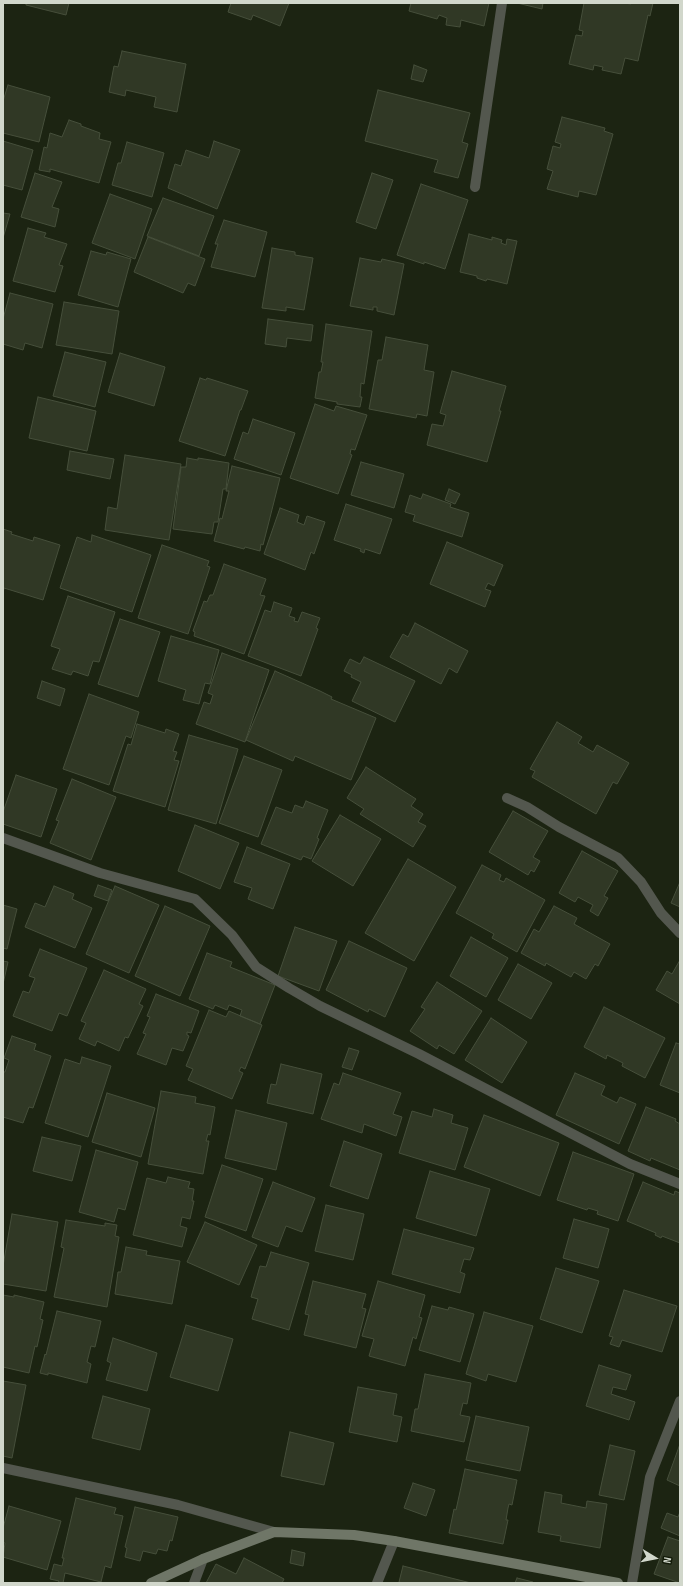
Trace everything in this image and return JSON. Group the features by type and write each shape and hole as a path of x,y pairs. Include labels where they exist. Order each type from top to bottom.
{"street":[{"path":"475,187 502,3"},
{"path":"506,798 527,807 559,827 618,858 641,882 661,913 680,933"},
{"path":"3,838 100,873 195,899 232,935 256,967 289,988 320,1006 419,1054 630,1164 680,1184"},
{"path":"632,1583 650,1476 680,1401"},
{"path":"3,1468 178,1505 274,1532 354,1535 394,1541 618,1583"},
{"path":"151,1583 203,1559 274,1532"},
{"path":"377,1583 394,1541"},
{"path":"194,1583 203,1559"}],"building":[{"path":"26,3 69,3 66,15 26,5"},
{"path":"231,3 289,3 280,26 253,15 251,20 228,12"},
{"path":"411,3 489,3 484,26 461,20 460,27 446,25 447,18 439,15 437,19 409,11"},
{"path":"517,3 543,3 542,9"},
{"path":"584,3 653,3 650,16 648,15 638,61 625,58 621,74 602,70 603,67 594,65 593,70 569,64 576,35 582,36 583,31 579,30"},
{"path":"122,51 186,64 177,112 154,107 156,97 126,90 125,96 109,92 114,66 118,67"},
{"path":"414,65 427,70 423,82 411,79"},
{"path":"8,85 50,97 39,142 3,133 3,101"},
{"path":"378,90 470,113 462,142 468,144 458,178 434,172 438,160 365,141"},
{"path":"562,117 605,128 604,131 613,134 596,195 579,191 578,197 547,189 553,171 547,169 553,146 560,148 561,144 555,142"},
{"path":"69,120 100,133 99,139 111,142 99,183 50,169 50,172 39,170 44,147 47,148 50,133 62,137"},
{"path":"3,141 33,150 22,190 3,185"},
{"path":"214,141 240,150 217,209 168,188 175,164 181,166 186,150 209,158"},
{"path":"127,142 164,153 152,197 112,185 118,163 121,163"},
{"path":"35,173 62,182 52,207 59,209 55,227 21,217"},
{"path":"372,173 393,180 376,229 356,222"},
{"path":"421,184 468,200 445,269 397,255"},
{"path":"110,194 152,209 135,259 92,243"},
{"path":"163,198 214,216 199,256 147,236"},
{"path":"3,213 10,214 3,238"},
{"path":"224,220 267,232 255,277 211,267 218,244 215,244"},
{"path":"28,228 46,233 44,237 67,244 59,265 63,266 55,292 13,281"},
{"path":"469,234 492,240 492,237 502,240 501,243 506,245 507,239 517,241 507,284 487,279 486,281 477,278 477,276 460,272"},
{"path":"148,237 205,259 195,286 188,283 183,293 134,272"},
{"path":"272,248 295,252 295,255 313,258 304,310 286,307 286,311 262,308"},
{"path":"91,251 106,255 107,252 131,259 118,307 78,295"},
{"path":"360,258 381,262 382,259 404,264 394,315 377,311 377,307 373,307 373,310 350,306"},
{"path":"10,293 53,304 42,348 25,343 23,350 3,344 3,319"},
{"path":"64,302 119,311 112,354 56,345"},
{"path":"268,319 313,325 311,341 287,338 286,347 265,344"},
{"path":"326,324 372,331 364,384 361,383 360,397 362,397 360,407 337,404 337,402 315,398 319,372 321,372 323,362 321,362"},
{"path":"386,337 428,345 424,370 434,372 427,416 417,414 416,418 369,409 378,360 382,360"},
{"path":"65,352 106,362 95,407 53,396"},
{"path":"120,353 165,367 154,406 108,392"},
{"path":"452,371 506,386 499,411 501,411 487,462 427,445 432,424 443,426 446,415 440,413"},
{"path":"200,378 206,380 207,378 248,391 240,410 225,456 179,441"},
{"path":"38,397 96,411 87,451 29,438"},
{"path":"315,404 334,411 336,406 367,415 355,450 351,449 350,454 352,455 338,494 290,478"},
{"path":"253,419 295,433 281,475 234,459 243,432 248,434"},
{"path":"70,451 114,459 110,479 67,470"},
{"path":"125,455 181,464 169,540 105,530 108,507 117,509"},
{"path":"187,458 198,460 198,458 229,463 226,489 223,489 218,522 214,522 212,534 173,529 181,467 186,467"},
{"path":"361,462 404,474 394,508 351,495"},
{"path":"232,466 280,478 263,545 261,544 260,551 245,547 244,549 214,541 220,518 222,519 229,491 226,491"},
{"path":"449,489 460,494 455,504 445,500"},
{"path":"423,494 451,504 450,507 469,513 462,537 413,521 415,515 405,512 410,495 421,499"},
{"path":"346,504 392,519 380,554 365,549 364,553 360,551 361,549 334,540"},
{"path":"280,508 299,515 297,522 304,525 307,516 325,522 314,554 311,552 305,570 264,554"},
{"path":"3,529 12,532 11,534 33,541 34,537 60,545 43,600 4,588 3,593"},
{"path":"92,535 151,555 132,612 60,588 77,537 91,542"},
{"path":"447,542 503,565 494,586 488,583 485,589 491,591 485,607 430,584"},
{"path":"162,545 209,561 207,566 210,567 188,634 138,618"},
{"path":"224,564 266,579 260,595 265,596 244,654 194,636 195,632 193,631 204,601 207,602 210,595 213,595"},
{"path":"68,596 115,612 99,662 93,661 88,676 73,671 71,675 52,669 60,649 51,646"},
{"path":"274,602 292,608 289,616 295,618 294,621 298,622 302,612 320,618 316,628 318,629 301,676 248,656 265,610 271,612"},
{"path":"120,619 160,632 138,697 98,684"},
{"path":"415,623 468,651 457,673 449,668 441,684 390,657 403,634 408,637"},
{"path":"171,636 219,650 210,684 205,683 199,704 183,700 186,690 158,681"},
{"path":"222,653 269,670 245,742 196,724 204,702 210,704 213,695 208,693"},
{"path":"364,657 415,681 395,722 352,701 361,682 351,677 352,675 344,671 350,659 360,664"},
{"path":"275,671 332,697 331,699 376,718 351,780 295,756 293,761 246,740"},
{"path":"42,681 65,689 60,706 37,698"},
{"path":"89,694 139,712 131,738 126,736 109,785 63,769"},
{"path":"557,722 582,737 578,743 593,752 597,745 629,763 617,784 613,782 596,814 532,777 535,771 530,769"},
{"path":"137,724 165,733 166,729 179,734 173,751 177,752 174,760 179,761 165,807 113,791 128,744 131,745"},
{"path":"189,735 238,749 216,824 168,810"},
{"path":"244,756 282,770 258,837 219,823"},
{"path":"366,767 416,799 411,806 423,814 418,822 426,826 413,847 360,814 364,809 347,798"},
{"path":"16,775 57,789 41,837 3,824 3,812"},
{"path":"72,779 116,797 91,860 50,843 59,821 56,820"},
{"path":"306,801 328,810 317,838 319,839 311,859 303,856 301,860 261,844 276,807 292,813 295,805 303,808"},
{"path":"513,811 548,831 533,857 540,861 534,872 531,870 528,875 489,852"},
{"path":"340,815 381,839 353,886 312,861"},
{"path":"195,825 239,843 220,889 178,871"},
{"path":"247,847 290,864 273,909 248,899 252,888 234,882"},
{"path":"582,851 618,871 604,896 608,898 598,916 590,911 593,905 578,897 575,902 559,893"},
{"path":"408,859 456,887 414,961 365,933"},
{"path":"482,865 501,875 499,880 504,882 506,878 545,900 517,952 492,938 494,934 456,913"},
{"path":"680,882 680,907 671,903"},
{"path":"98,885 112,890 108,901 94,896"},
{"path":"54,886 74,894 72,899 92,908 75,948 25,927 35,903 45,907"},
{"path":"115,886 159,905 129,973 86,954"},
{"path":"3,905 17,909 7,949 3,948"},
{"path":"165,906 210,926 180,996 135,976"},
{"path":"554,906 577,918 574,924 610,944 598,966 595,964 586,979 574,972 571,977 546,963 545,966 521,953 534,929 539,932"},
{"path":"295,927 337,941 319,991 278,976"},
{"path":"471,937 508,958 486,997 450,976"},
{"path":"349,941 407,968 385,1017 369,1009 368,1012 326,990"},
{"path":"40,949 87,968 67,1016 59,1013 52,1031 13,1016 23,991 29,993 35,978 29,976"},
{"path":"207,953 232,962 230,967 275,985 260,1024 240,1016 242,1010 229,1005 227,1010 215,1005 213,1009 189,999"},
{"path":"680,960 680,1004 656,990 667,971 672,974"},
{"path":"3,961 8,962 3,984"},
{"path":"518,964 552,983 531,1019 498,1000"},
{"path":"104,970 146,989 139,1004 143,1006 128,1038 125,1037 119,1051 97,1041 95,1046 79,1039 86,1023 81,1021"},
{"path":"437,982 482,1011 454,1054 439,1045 437,1049 410,1031 425,1009 421,1007"},
{"path":"156,994 199,1011 191,1033 187,1032 187,1035 189,1036 183,1051 172,1048 166,1065 137,1054 146,1034 143,1033 150,1017 147,1016"},
{"path":"604,1007 665,1038 645,1078 622,1066 623,1063 607,1055 606,1059 584,1047"},
{"path":"209,1010 226,1017 229,1011 262,1025 245,1069 241,1067 239,1071 243,1073 232,1099 188,1080 193,1069 186,1066"},
{"path":"491,1018 527,1042 502,1083 465,1060"},
{"path":"12,1036 36,1044 34,1050 51,1056 33,1108 29,1107 23,1123 3,1117 3,1072 5,1072 9,1060 4,1058"},
{"path":"676,1043 680,1044 680,1093 660,1085"},
{"path":"349,1048 359,1051 352,1070 342,1067"},
{"path":"82,1057 111,1066 88,1137 45,1123 65,1059 80,1064"},
{"path":"281,1064 322,1074 313,1114 267,1103 271,1084 276,1085"},
{"path":"343,1073 401,1093 393,1114 402,1117 396,1136 364,1124 362,1133 321,1119 334,1083 339,1085"},
{"path":"575,1073 605,1086 601,1095 617,1103 620,1097 636,1104 619,1144 556,1115"},
{"path":"161,1091 196,1097 195,1103 215,1107 210,1135 208,1134 206,1141 209,1141 203,1174 148,1164"},
{"path":"107,1093 155,1108 141,1157 92,1142"},
{"path":"646,1107 676,1119 675,1121 680,1124 680,1170 651,1158 650,1161 628,1151"},
{"path":"434,1109 453,1115 451,1123 468,1128 455,1170 399,1153 412,1111 432,1117"},
{"path":"236,1110 287,1123 276,1170 225,1158"},
{"path":"484,1115 559,1143 540,1196 464,1167"},
{"path":"42,1137 81,1146 72,1181 33,1171"},
{"path":"344,1141 382,1154 368,1199 330,1186"},
{"path":"96,1150 138,1162 125,1210 118,1208 114,1222 79,1212"},
{"path":"573,1152 634,1174 618,1221 597,1214 598,1211 588,1208 587,1210 557,1200"},
{"path":"222,1165 263,1179 246,1231 205,1217"},
{"path":"430,1171 490,1189 476,1236 416,1218"},
{"path":"168,1177 190,1182 188,1188 194,1189 192,1201 194,1201 190,1219 182,1217 180,1226 187,1228 182,1247 133,1235 147,1178 166,1183"},
{"path":"273,1182 315,1198 302,1232 286,1226 278,1247 252,1237"},
{"path":"643,1182 674,1195 675,1191 680,1193 680,1243 662,1236 661,1238 655,1235 656,1233 627,1221"},
{"path":"326,1205 364,1214 353,1260 315,1251"},
{"path":"12,1214 58,1222 46,1291 3,1284 3,1266"},
{"path":"574,1219 609,1229 598,1268 563,1258"},
{"path":"66,1220 105,1226 105,1223 117,1225 115,1236 119,1237 107,1307 54,1297 64,1248 61,1247"},
{"path":"205,1222 257,1245 239,1285 187,1262"},
{"path":"404,1229 474,1248 470,1260 464,1259 460,1272 465,1274 460,1293 392,1274"},
{"path":"126,1247 147,1251 146,1255 180,1261 172,1304 115,1294 118,1272 121,1272"},
{"path":"271,1252 309,1263 289,1330 252,1319 258,1299 251,1297 260,1266 266,1267"},
{"path":"556,1268 599,1281 582,1333 540,1319"},
{"path":"313,1281 366,1294 362,1308 366,1309 356,1348 304,1335 309,1315 305,1314"},
{"path":"378,1281 425,1295 419,1317 422,1318 416,1339 413,1337 405,1366 369,1356 374,1339 362,1336"},
{"path":"624,1290 677,1306 662,1352 622,1340 619,1347 610,1344 613,1337 609,1336"},
{"path":"3,1295 14,1297 14,1295 44,1302 40,1319 43,1320 29,1373 3,1367"},
{"path":"432,1306 448,1310 449,1307 474,1314 460,1362 419,1350"},
{"path":"57,1311 101,1321 95,1347 91,1346 87,1362 91,1364 87,1383 48,1373 48,1375 40,1373"},
{"path":"484,1312 533,1326 516,1382 488,1374 486,1381 466,1374"},
{"path":"186,1325 233,1339 218,1391 170,1377"},
{"path":"113,1338 157,1353 147,1391 106,1380 111,1363 107,1361"},
{"path":"599,1365 631,1375 626,1390 613,1387 611,1394 635,1402 629,1420 586,1406"},
{"path":"425,1374 471,1383 467,1404 463,1403 460,1415 470,1417 464,1442 411,1431 415,1409 418,1409"},
{"path":"3,1381 26,1385 12,1458 3,1456"},
{"path":"358,1387 397,1394 393,1415 402,1417 397,1442 349,1432"},
{"path":"103,1396 150,1409 140,1450 92,1438"},
{"path":"476,1416 529,1427 520,1471 466,1460"},
{"path":"290,1432 334,1443 324,1485 281,1476"},
{"path":"680,1444 680,1486 667,1480"},
{"path":"610,1445 635,1451 624,1500 599,1495"},
{"path":"465,1469 517,1480 512,1505 509,1504 508,1508 506,1520 508,1520 503,1544 449,1533 454,1509 456,1510"},
{"path":"413,1483 435,1490 426,1516 404,1508"},
{"path":"545,1492 562,1495 561,1503 586,1508 587,1501 607,1504 600,1548 560,1541 561,1536 538,1532"},
{"path":"76,1498 116,1508 114,1514 123,1516 111,1568 105,1566 101,1582 65,1573 63,1583 58,1583 59,1581 50,1579 54,1564 62,1566 64,1558 62,1558"},
{"path":"9,1506 61,1521 47,1570 3,1557 5,1543 3,1542 3,1528"},
{"path":"135,1507 178,1517 172,1541 170,1540 167,1551 158,1549 156,1554 143,1551 140,1561 125,1557 127,1548 125,1547"},
{"path":"680,1512 680,1536 661,1528 667,1513 678,1517"},
{"path":"668,1537 680,1541 680,1583 654,1574"},
{"path":"292,1550 305,1553 303,1566 290,1563"},
{"path":"244,1558 284,1579 282,1583 206,1583 216,1564 236,1574"},
{"path":"403,1566 471,1583 399,1582"},
{"path":"517,1578 533,1582 533,1583 515,1583"}]}
